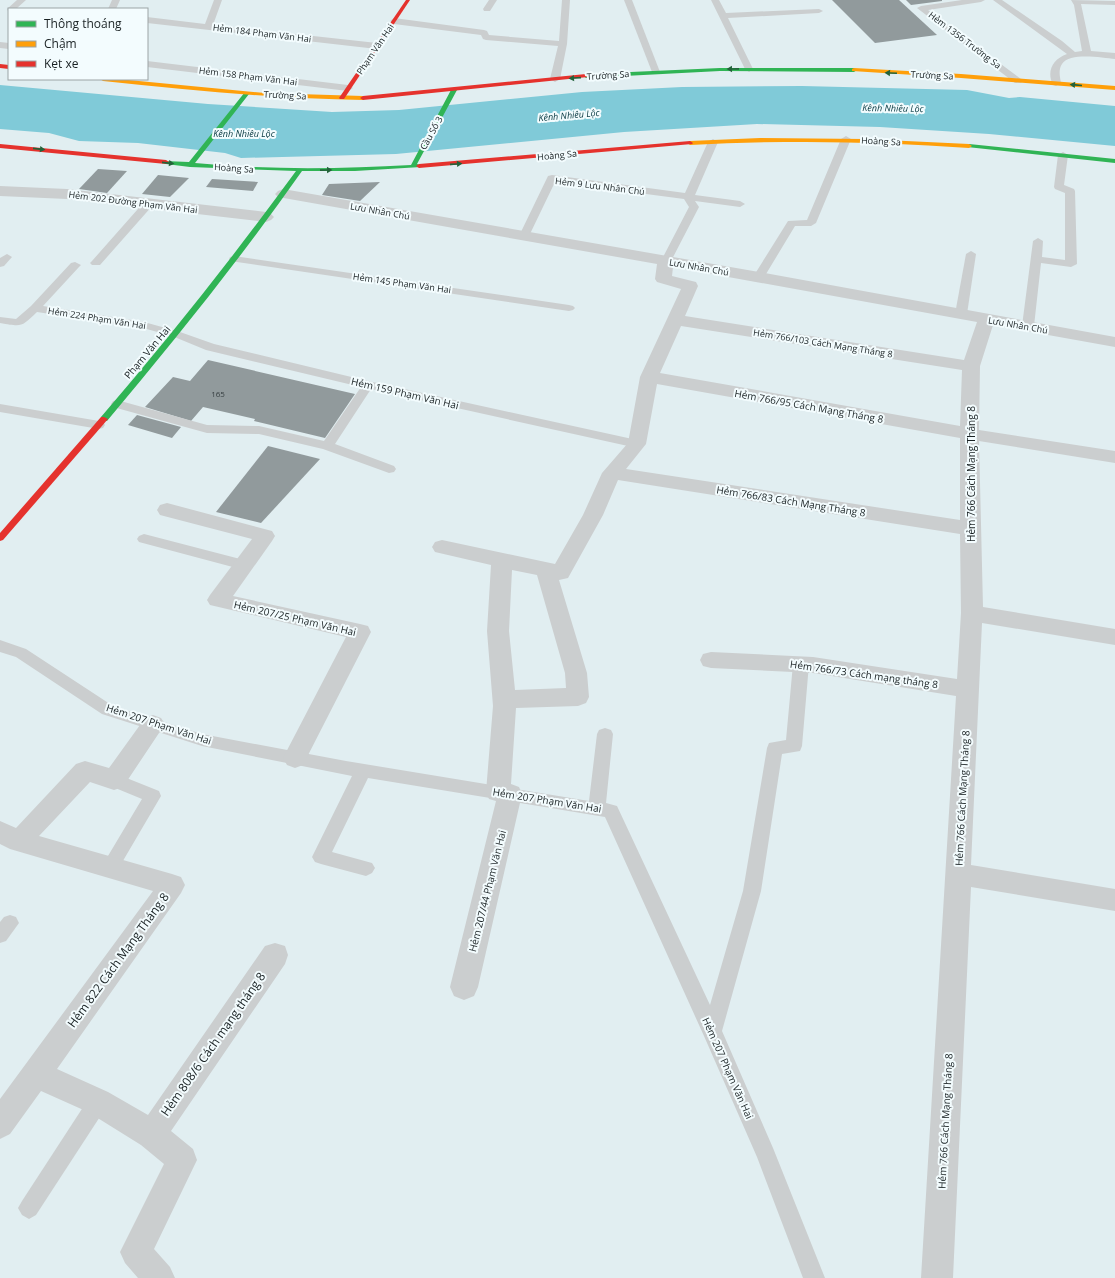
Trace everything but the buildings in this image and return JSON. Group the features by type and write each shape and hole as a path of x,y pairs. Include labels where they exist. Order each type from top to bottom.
{"street":[{"name":"Phạm Văn Hai","path":"342,98 408,0"},
{"name":"Trường Sa","path":"113,80 247,93 342,98 402,95 555,79 656,72 749,69 874,72 1018,80 1115,88"},
{"name":"Cầu Số 3","path":"413,167 454,90"},
{"path":"190,165 247,93"},
{"name":"Hoàng Sa","path":"0,146 190,165 298,171 413,167 713,142 846,139 954,145 1115,161"},
{"name":"Phạm Văn Hai","path":"2,534 99,425 176,334 210,292 283,194 298,171"},
{"name":"Hẻm 202 Đường Phạm Văn Hai","path":"0,191 67,194 266,217"},
{"name":"Lưu Nhân Chú","path":"283,194 759,277 1115,342"},
{"path":"442,547 561,573 593,515 612,473 637,444 649,378 690,286 663,279 666,261"},
{"name":"Hẻm 766 Cách Mạng Tháng 8","path":"937,1278 972,613 969,434 971,366 986,319"},
{"name":"Hẻm 766/103 Cách Mạng Tháng 8","path":"675,320 971,366"},
{"name":"Hẻm 766/95 Cách Mạng Tháng 8","path":"649,378 969,434 1115,457"},
{"name":"Hẻm 766/83 Cách Mạng Tháng 8","path":"612,473 970,529"},
{"name":"Hẻm 207/25 Phạm Văn Hai","path":"167,510 265,536 218,600 360,632 296,758"},
{"name":"Hẻm 207/44 Phạm Văn Hai","path":"464,987 504,793 505,700 498,631 502,560"},
{"path":"505,700 578,697 576,673 546,570"},
{"path":"972,613 1115,637"},
{"name":"Hẻm 766/73 Cách mạng tháng 8","path":"711,660 801,664 968,689"},
{"path":"9,836 85,771 114,780 153,724"},
{"name":"Hẻm 822 Cách Mạng Tháng 8","path":"0,1124 172,885 9,836"},
{"path":"958,874 1115,900"},
{"name":"Hẻm 808/6 Cách mạng tháng 8","path":"152,1134 275,955"},
{"path":"40,1068 39,1075 98,1102 152,1134 182,1160 136,1252 159,1278"}],"lane":[{"path":"12,8 22,0"},
{"path":"208,27 218,0"},
{"path":"487,9 493,0"},
{"path":"555,79 563,44 566,0"},
{"path":"628,0 656,72"},
{"path":"715,0 749,69"},
{"path":"724,16 819,12 809,0"},
{"name":"Hẻm 1356 Trường Sa","path":"981,0 921,8 1018,80"},
{"path":"997,0 1074,55"},
{"path":"1088,54 1076,1 1115,3"},
{"name":"Hẻm 184 Phạm Văn Hai","path":"148,20 377,46"},
{"path":"394,21 484,33 486,37 563,44"},
{"path":"1056,83 1055,71 1057,63 1061,58 1088,54 1115,56"},
{"name":"Hẻm 158 Phạm Văn Hai","path":"148,64 348,88"},
{"path":"759,277 792,223 811,223 846,139"},
{"path":"688,198 713,142"},
{"path":"1036,259 1071,264 1070,191 1059,187 1063,155"},
{"name":"Hẻm 9 Lưu Nhân Chú","path":"524,236 552,178 688,198"},
{"path":"688,198 740,204"},
{"path":"666,261 694,207 688,198"},
{"path":"96,263 149,203"},
{"path":"1028,326 1038,241"},
{"path":"961,314 971,254"},
{"name":"Hẻm 145 Phạm Văn Hai","path":"234,259 569,308"},
{"path":"35,308 75,265"},
{"name":"Hẻm 224 Phạm Văn Hai","path":"0,320 18,323 35,308 144,325 176,334"},
{"name":"Hẻm 159 Phạm Văn Hai","path":"176,334 210,347 368,385 637,444"},
{"path":"327,446 368,385"},
{"path":"117,404 208,429 254,429 327,446 389,469"},
{"path":"0,408 99,425"},
{"path":"144,539 244,565"},
{"name":"Hẻm 207 Phạm Văn Hai","path":"0,646 21,653 108,710 202,740 363,771 611,811 712,1030 766,1155 814,1278"},
{"path":"712,1030 752,891 775,748 794,746 801,664"},
{"path":"597,808 605,734"},
{"path":"363,771 321,857 366,868"},
{"path":"111,866 153,796 114,780"},
{"path":"29,1208 98,1102"}],"water":[{"name":"Kênh Nhiêu Lộc","path":"0,85 208,104 332,112 399,110 582,92 682,87 802,86 967,90 1009,98 1020,97 1115,106 1115,146 989,134 880,127 757,124 624,132 396,154 241,158 225,153 138,143 79,141 49,133 0,129"}],"traffic: fast":[{"path":"586,76 720,70 854,70"},
{"path":"413,167 454,90"},
{"path":"190,165 247,93"},
{"path":"969,146 1115,161"},
{"path":"166,162 292,170 419,166"},
{"path":"104,419 155,359 204,297 299,171"}],"traffic: slow":[{"path":"854,70 961,76 1115,88"},
{"path":"113,80 265,95 363,98"},
{"path":"690,143 795,139 969,146"}],"traffic: jam":[{"path":"342,98 408,0"},
{"path":"0,66 8,67"},
{"path":"363,98 586,76"},
{"path":"419,166 690,143"},
{"path":"0,146 166,162"},
{"path":"0,538 104,419"}]}
